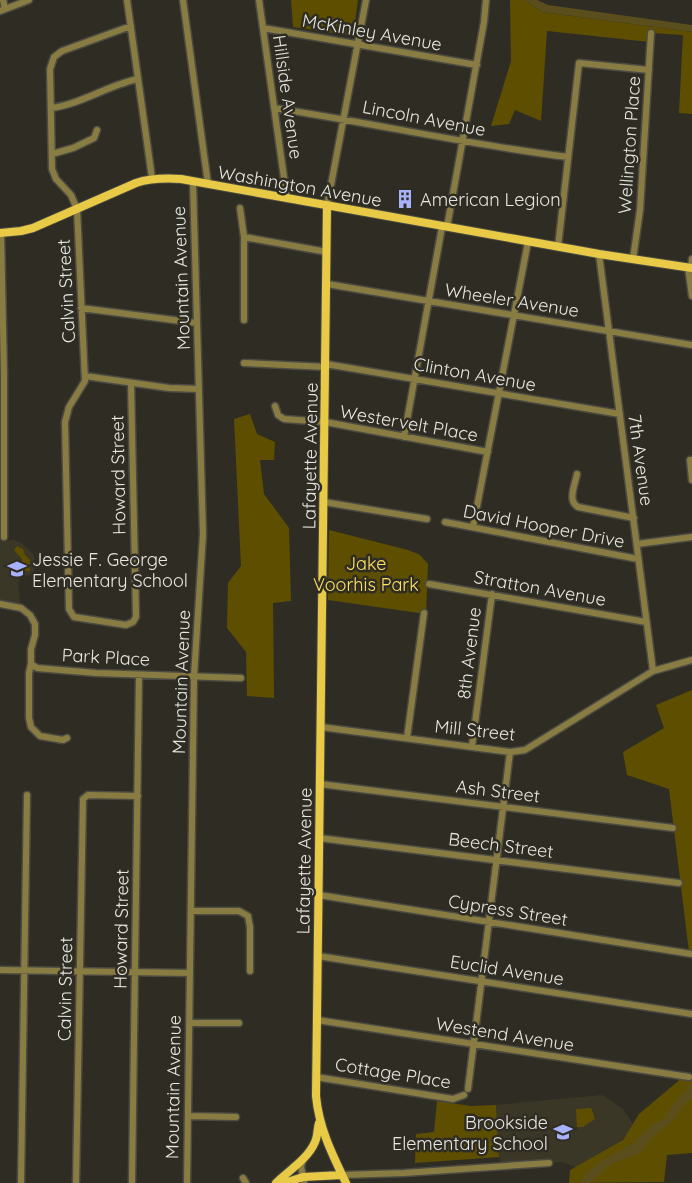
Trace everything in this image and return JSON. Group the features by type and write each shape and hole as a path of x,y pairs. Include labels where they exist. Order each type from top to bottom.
{"main road":[{"name":"Washington Avenue","path":"0,233 33,228 136,183 152,178 181,179 528,242 690,268"},
{"name":"Lafayette Avenue","path":"320,1123 317,1108 316,1077 327,206"},
{"path":"276,1183 303,1158 315,1142 320,1123"},
{"path":"320,1123 346,1183"},
{"path":"284,1183 342,1174"}],"street":[{"path":"3,0 3,10 29,0"},
{"path":"127,0 152,178"},
{"path":"183,0 208,184"},
{"name":"Hillside Avenue","path":"259,0 287,199"},
{"name":"Lafayette Avenue","path":"327,206 366,0"},
{"path":"404,437 429,301 463,141 477,66 486,0"},
{"name":"Calvin Street","path":"130,624 74,617 70,611 65,422 69,406 85,381 85,376 77,209 70,195 54,174 50,67 57,53 131,26"},
{"name":"McKinley Avenue","path":"263,28 477,66"},
{"name":"Wellington Place","path":"633,259 640,210 651,33"},
{"path":"558,247 579,63 649,70"},
{"path":"51,108 72,104 138,79"},
{"name":"Lincoln Avenue","path":"274,108 568,158"},
{"path":"52,154 73,148 94,138 96,130"},
{"name":"Mountain Avenue","path":"187,1183 194,676 203,551 193,182"},
{"path":"240,208 244,237 244,320"},
{"path":"0,233 4,537"},
{"path":"244,237 327,252"},
{"path":"473,527 528,242"},
{"name":"7th Avenue","path":"598,254 653,671"},
{"path":"692,258 690,268 692,296"},
{"name":"Wheeler Avenue","path":"327,284 692,345"},
{"path":"82,308 197,323"},
{"name":"Clinton Avenue","path":"244,363 326,365 620,414"},
{"path":"85,376 169,388 199,390"},
{"name":"Howard Street","path":"130,624 136,616 131,383"},
{"name":"Westervelt Place","path":"275,406 278,415 284,419 325,422 488,452"},
{"path":"691,460 692,480"},
{"path":"577,474 571,499 574,505 634,518"},
{"path":"324,502 428,519"},
{"name":"David Hooper Drive","path":"445,522 638,559"},
{"path":"637,544 692,537"},
{"name":"Stratton Avenue","path":"429,584 646,622"},
{"name":"8th Avenue","path":"472,746 492,594"},
{"path":"0,604 18,607 26,611 32,619 35,628 31,649 32,664 29,682 29,718 31,727 40,736 63,740 67,738"},
{"path":"407,738 424,613"},
{"name":"Mill Street","path":"320,727 510,752 530,749 653,671 692,660"},
{"name":"Park Place","path":"32,664 37,668 96,673 241,678"},
{"name":"Howard Street","path":"132,1183 139,675"},
{"path":"468,1089 510,752"},
{"name":"Ash Street","path":"320,784 672,828"},
{"path":"21,1183 27,795"},
{"name":"Calvin Street","path":"76,1183 84,799 85,796 138,796"},
{"name":"Beech Street","path":"319,838 679,883"},
{"name":"Cypress Street","path":"318,896 692,954"},
{"path":"191,911 239,911 248,916 250,927 250,970"},
{"name":"Euclid Avenue","path":"318,956 692,1014"},
{"path":"0,970 190,974"},
{"name":"Westend Avenue","path":"317,1020 689,1077"},
{"path":"190,1023 239,1023"},
{"name":"Cottage Place","path":"316,1077 453,1099 464,1095"},
{"path":"188,1116 236,1117"},
{"path":"303,1158 301,1166 303,1180"},
{"path":"342,1174 404,1173 549,1163"}],"shaded area":[{"path":"525,0 537,0 548,5 692,25 692,32 542,12"},
{"name":"Jessie F. George Elementary School","path":"0,538 4,541 14,540 23,544 33,554 35,559 36,565 33,574 20,578 18,583 21,608 0,604"},
{"path":"692,1084 692,1098 681,1108 674,1119 651,1139 639,1154 613,1163 590,1183 580,1183 586,1173 599,1162 633,1143 649,1127 663,1119"},
{"name":"Brookside Elementary School","path":"602,1095 623,1109 633,1124 623,1140 576,1167 561,1162 502,1167 499,1157 496,1105"}],"green space":[{"path":"291,0 358,0 353,36 293,27"},
{"path":"510,0 525,0 542,12 692,32 692,114 679,113 683,35 651,33 650,42 547,31 541,121 515,110 509,124 491,126 511,61"},
{"path":"250,414 257,434 275,442 274,460 260,460 264,494 289,528 291,601 273,603 274,698 247,696 246,652 227,628 228,583 241,566 234,419"},
{"name":"Jake Voorhis Park","path":"329,530 408,550 420,555 428,564 426,614 328,600"},
{"path":"17,546 23,549 25,555 30,560 30,571 22,571 22,559 14,550"},
{"path":"692,690 692,955 689,952 669,789 627,775 623,752 664,728 656,705"},
{"path":"692,1074 692,1153 667,1155 664,1182 569,1183 570,1170 623,1140 639,1114 683,1077"},
{"path":"437,1101 471,1106 496,1105 499,1157 415,1163 416,1134 434,1132"},
{"path":"591,1108 595,1119 583,1127 577,1127 576,1109"}],"place":[{"name":"American Legion","path":"405,199"},
{"name":"Jessie F. George Elementary School","path":"17,569"},
{"name":"Brookside Elementary School","path":"563,1132"}]}
